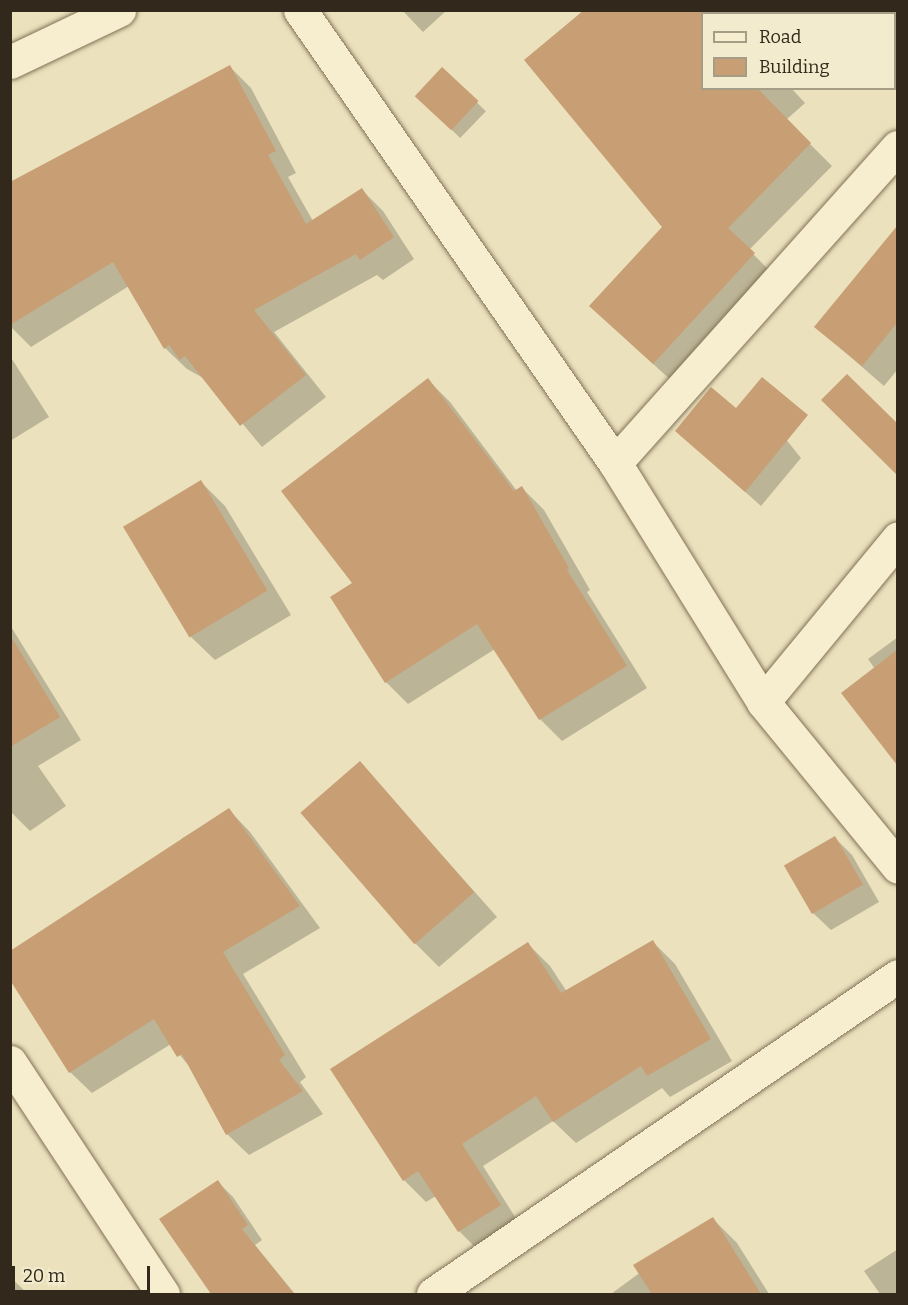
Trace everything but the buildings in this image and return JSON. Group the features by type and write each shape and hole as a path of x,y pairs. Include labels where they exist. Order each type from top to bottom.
{"street":[{"path":"10,62 119,10"},
{"path":"300,10 615,463 763,702 897,867"},
{"path":"615,463 897,147"},
{"path":"763,702 897,538"},
{"path":"433,1294 897,976"},
{"path":"10,1062 163,1294"}]}
